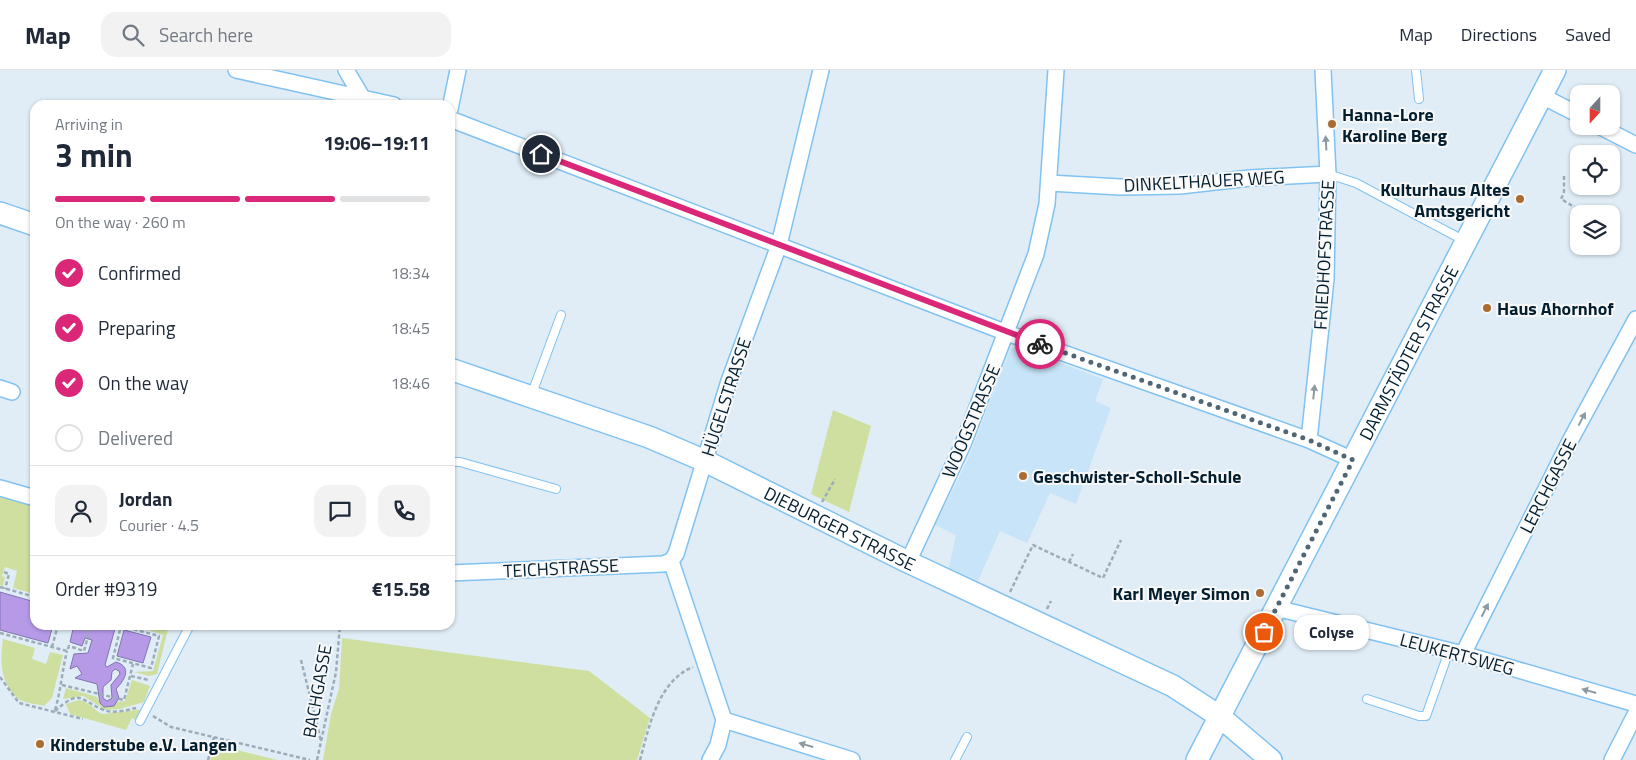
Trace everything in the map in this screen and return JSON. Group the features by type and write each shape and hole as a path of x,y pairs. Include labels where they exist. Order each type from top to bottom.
{"street":[{"path":"236,70 360,100"},
{"path":"346,70 363,100"},
{"path":"452,100 458,70"},
{"name":"HÜGELSTRASSE","path":"671,561 676,554 729,381 779,245 821,70"},
{"name":"WOOGSTRASSE","path":"908,562 960,451 1036,254 1045,217 1049,183 1056,70"},
{"name":"FRIEDHOFSTRASSE","path":"1309,440 1326,279 1328,174 1323,70"},
{"name":"DARMSTÄDTER STRASSE","path":"1197,760 1555,70"},
{"path":"1542,96 1570,111"},
{"path":"455,121 1007,333 1309,440 1353,460"},
{"path":"1616,135 1636,146"},
{"name":"DINKELTHAUER WEG","path":"1049,183 1120,187 1180,186 1250,178 1328,174"},
{"path":"0,213 30,223"},
{"name":"LERCHGASSE","path":"1456,652 1636,319"},
{"name":"DIEBURGER STRASSE","path":"455,371 648,438 705,460 908,562 1173,686 1219,716 1272,760"},
{"path":"0,488 30,497"},
{"path":"671,561 724,720 718,745 710,760"},
{"name":"TEICHSTRASSE","path":"455,573 663,564 671,561"},
{"name":"LEUKERTSWEG","path":"1276,608 1456,652 1636,704"},
{"path":"1612,760 1636,713"},
{"path":"724,720 852,760"}],"lane":[{"path":"1416,70 1419,99"},
{"path":"1328,174 1356,183 1467,242"},
{"path":"530,397 561,316"},
{"path":"455,462 556,489"},
{"path":"140,721 187,630"},
{"path":"1367,699 1419,716 1426,716 1456,652"},
{"path":"955,760 967,737"}],"path":[{"path":"1564,176 1564,193 1561,199 1571,205"},
{"path":"825,496 835,479"},
{"path":"1003,607 1033,545 1103,578 1121,540"},
{"path":"1069,562 1073,554"},
{"path":"4,572 9,574 5,589"},
{"path":"0,587 30,595"},
{"path":"52,647 57,630"},
{"path":"55,711 62,685 60,677 69,646 84,651 90,630"},
{"path":"120,630 113,658 151,668 159,636 136,630"},
{"name":"BACHGASSE","path":"317,760 336,672 340,630"},
{"path":"0,633 67,651"},
{"path":"301,660 321,742"},
{"path":"640,760 656,708 673,679 683,671 706,662"},
{"path":"62,685 124,700 133,664"},
{"path":"130,676 160,683"},
{"path":"0,677 19,703 83,719"},
{"path":"55,711 65,702 78,698 84,698 110,712 135,708 151,701"},
{"path":"145,712 171,727 310,760"},
{"path":"208,760 214,737"}],"shaded area":[{"name":"Geschwister-Scholl-Schule","path":"1015,346 1103,379 1095,401 1111,408 1076,504 1050,493 1027,543 1000,531 978,581 949,568 956,535 935,525 968,459 1010,349"},
{"path":"0,592 30,601 30,630 52,630 48,643 0,630"},
{"path":"73,630 115,630 105,665 107,667 116,662 121,664 126,671 122,682 116,689 119,698 114,706 104,707 100,703 97,684 75,678 82,674 77,666 70,669 74,654 88,653 92,640 85,638 82,646 70,642","holes":["115,669 120,674 111,685 112,698 107,701 103,698 103,687 111,680 112,672"]},
{"path":"124,630 151,637 143,663 117,656"}],"green space":[{"path":"833,410 871,426 849,512 811,494"},
{"path":"0,497 30,506 30,593 13,588 17,571 5,567 2,576 5,577 3,586 0,585"},
{"path":"148,630 168,630 157,674 149,676 134,672 153,671 163,635"},
{"path":"342,638 589,671 650,718 637,760 323,760 331,714 339,689"},
{"path":"3,639 35,648 32,659 46,664 50,652 63,655 52,698 44,706 20,700 11,692 2,671"},
{"path":"132,680 150,686 144,702 120,709 106,710 83,696 63,699 66,688 97,697 100,703 114,706 117,702 125,701"},
{"path":"79,700 88,703 103,714 146,709 138,721 132,718 126,730 70,714 66,704"},
{"path":"213,744 277,760 210,760"}],"way so far":[{"path":"1040,344 1309,440 1353,460 1264,632"}],"place":[{"name":"Hanna-Lore Karoline Berg","path":"1332,124"},
{"name":"Kulturhaus Altes Amtsgericht","path":"1520,199"},
{"name":"Haus Ahornhof","path":"1487,308"},
{"name":"Geschwister-Scholl-Schule","path":"1023,476"},
{"name":"Karl Meyer Simon","path":"1260,593"},
{"name":"Colyse","path":"1264,632"},
{"name":"Kinderstube e.V. Langen","path":"40,744"}],"route":[{"path":"541,154 1040,344"}]}
